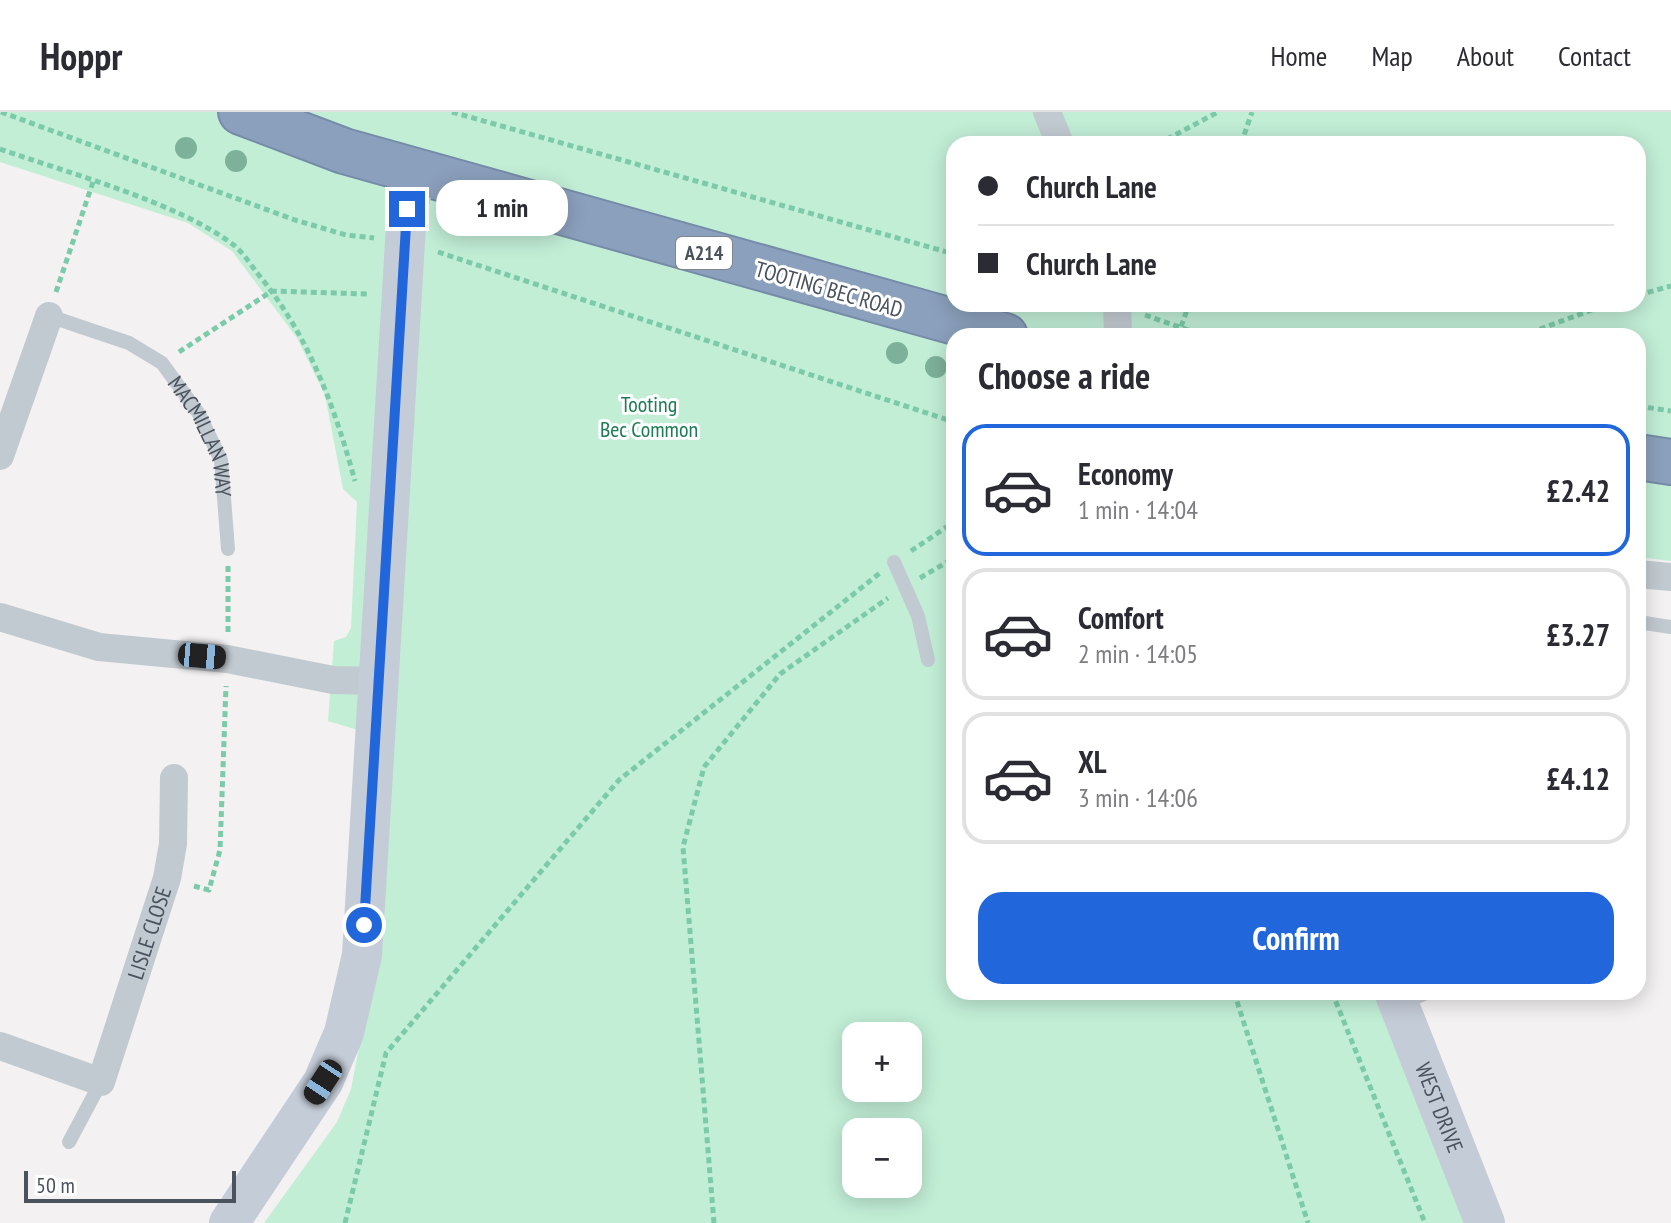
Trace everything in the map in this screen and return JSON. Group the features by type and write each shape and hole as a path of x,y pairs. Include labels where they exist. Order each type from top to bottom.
{"highway":[{"name":"TOOTING BEC ROAD","path":"241,112 344,151 977,328"},
{"path":"1646,458 1671,462"}],"main road":[{"path":"229,1223 323,1082 344,1033 362,955 372,835 377,681 407,209 418,171"},
{"name":"WEST DRIVE","path":"1408,1000 1485,1223"}],"street":[{"path":"1047,112 1057,136"},
{"path":"0,456 49,316"},
{"path":"1646,575 1671,577"},
{"path":"0,617 99,647 227,659 333,680 377,681"},
{"name":"LISLE CLOSE","path":"101,1082 167,878 173,844 174,778"},
{"path":"0,1046 101,1082"}],"lane":[{"name":"MACMILLAN WAY","path":"49,316 129,343 162,363 199,414 221,460 228,549"},
{"path":"894,562 918,616 928,660"},
{"path":"1646,623 1671,627"},
{"name":"LISLE CLOSE","path":"69,1142 101,1082"}],"path":[{"path":"1,112 295,220 346,235 407,242 946,419"},
{"path":"452,112 946,252"},
{"path":"1173,136 1218,112"},
{"path":"1244,136 1252,112"},
{"path":"0,149 189,218 236,247 272,291 307,345 335,407 356,484"},
{"path":"49,316 93,182"},
{"path":"1646,293 1671,286"},
{"path":"162,363 272,291 368,294"},
{"path":"1136,312 1181,327 1186,312"},
{"path":"1543,328 1586,312"},
{"path":"1646,407 1671,411"},
{"path":"345,1223 386,1053 619,780 894,562 946,527"},
{"path":"167,878 209,890 220,850 228,549"},
{"path":"714,1223 683,847 704,767 780,674 905,587 946,563"},
{"path":"1237,1000 1308,1223"},
{"path":"1335,1000 1425,1223"}],"green space":[{"name":"Tooting Bec Common","path":"0,112 1671,112 1671,561 1646,558 1646,328 946,328 946,1000 1381,1000 1468,1223 264,1223 337,1122 351,1089 373,974 388,739 328,721 334,641 346,637 351,628 357,502 343,489 325,395 297,338 232,251 188,223 0,162"}],"route":[{"path":"364,925 372,835 379,653 407,209"}]}
